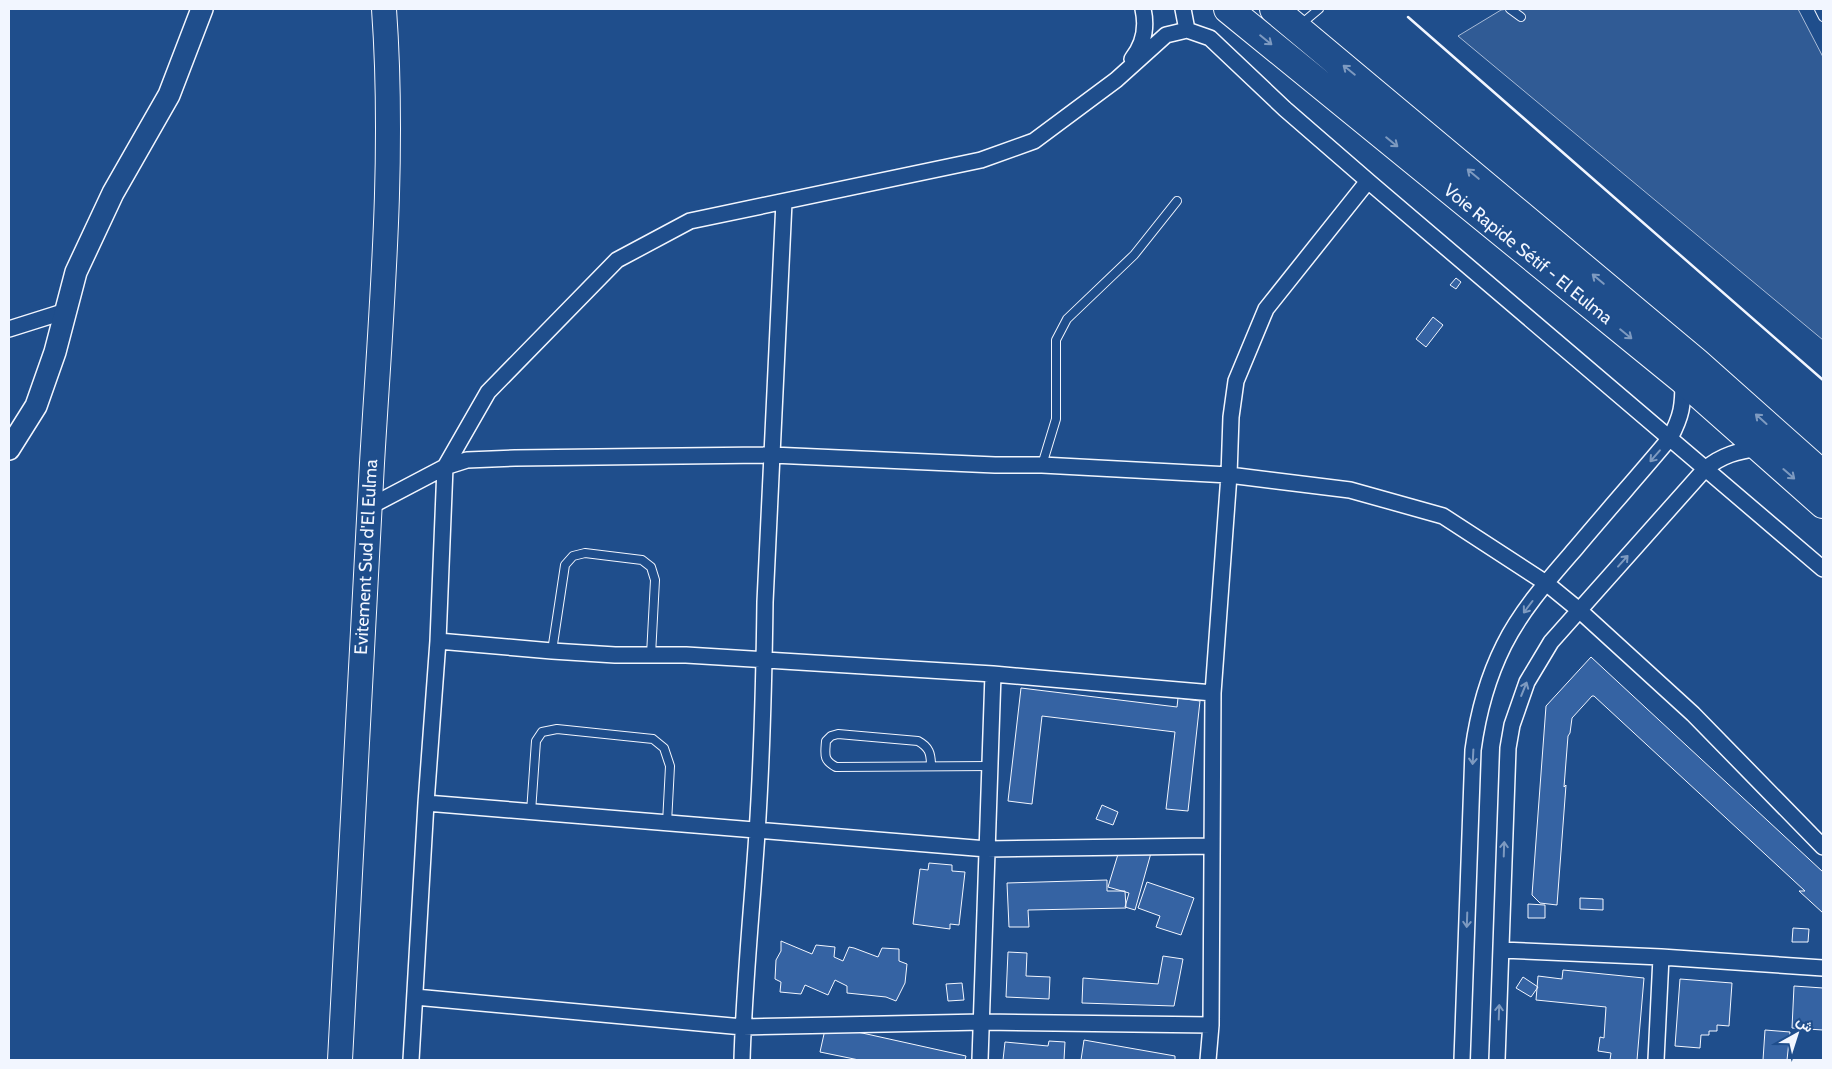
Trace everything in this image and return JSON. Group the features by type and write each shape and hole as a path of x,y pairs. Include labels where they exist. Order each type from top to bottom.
{"highway":[{"name":"Voie Rapide Sétif - El Eulma","path":"1228,9 1683,380 1823,504"},
{"name":"Voie Rapide Sétif - El Eulma","path":"1274,9 1696,362 1823,475"}],"main road":[{"name":"Evitement Sud d'El Eulma","path":"340,1060 357,710 386,224 388,154 387,54 384,9"},
{"name":"Evitement Sud d'El Eulma","path":"387,54 392,9"}],"street":[{"path":"9,449 36,406 55,352 76,272 113,193 169,95 202,9"},
{"path":"1116,80 1141,48 1145,18 1143,9"},
{"path":"1182,9 1187,30"},
{"path":"411,1060 426,803 438,641 445,467 488,392 617,260 690,221 982,160 1034,141 1116,80 1166,35 1187,30 1210,38 1285,109 1368,181 1823,569"},
{"path":"1208,1060 1211,1025 1213,693 1229,475 1231,417 1236,380 1266,309 1368,181"},
{"path":"742,1060 757,830 765,602 784,202"},
{"path":"9,329 66,311"},
{"path":"1462,1060 1473,750 1477,723 1487,687 1504,644 1518,620 1546,583 1670,438 1681,415 1683,380"},
{"path":"1497,1060 1508,748 1512,725 1527,682 1538,661 1552,642 1705,469 1728,454 1738,450 1759,448"},
{"path":"369,507 445,467 467,460 515,458 772,456 995,465 1042,465 1229,475 1350,490 1444,516 1546,583 1579,610 1693,714 1823,847"},
{"path":"438,641 552,651 686,656 993,674 1213,693"},
{"path":"980,1060 993,674"},
{"path":"426,803 987,849 1212,846"},
{"path":"1501,950 1660,957 1823,968"},
{"path":"1656,1060 1660,957"},
{"path":"415,997 743,1027 982,1022 1211,1025"}],"lane":[{"path":"1297,28 1320,9"},
{"path":"1510,9 1521,17"},
{"path":"1819,9 1823,17"},
{"path":"1042,465 1056,419 1056,340 1067,319 1134,255 1177,201"},
{"path":"552,651 565,565 573,556 585,553 642,560 651,567 655,580 651,655"},
{"path":"531,812 536,741 542,732 558,729 653,739 664,748 670,766 667,823"},
{"path":"931,766 931,753 926,745 918,740 838,734 831,736 826,741 825,756 828,763 836,768 990,766"}],"shaded area":[{"path":"1798,9 1823,57 1823,340 1458,36 1501,10"}],"building":[{"path":"1456,278 1461,282 1456,289 1450,285"},
{"path":"1433,317 1443,325 1426,347 1416,339"},
{"path":"1591,657 1823,872 1823,913 1799,891 1805,891 1594,696 1572,718 1568,736 1557,905 1540,903 1532,895 1546,706"},
{"path":"1021,688 1177,707 1178,698 1200,701 1188,811 1166,809 1175,732 1042,716 1032,804 1008,801"},
{"path":"1102,805 1118,812 1113,825 1096,819"},
{"path":"1119,851 1151,853 1135,910 1125,907 1129,893 1108,887"},
{"path":"929,863 952,865 952,871 965,872 959,925 950,924 950,929 913,924 920,869 928,870"},
{"path":"1107,880 1107,891 1125,891 1126,908 1028,910 1029,927 1009,927 1007,883"},
{"path":"1147,882 1194,898 1181,935 1156,927 1160,916 1138,908"},
{"path":"1580,898 1603,899 1603,910 1580,909"},
{"path":"1528,904 1545,905 1545,918 1528,918"},
{"path":"1793,928 1809,929 1808,942 1792,942"},
{"path":"781,941 812,954 816,945 835,947 834,957 843,961 849,947 878,957 882,948 899,949 899,961 907,964 905,983 896,1001 886,997 847,993 847,986 835,980 828,995 805,985 801,994 780,992 781,982 775,979 776,960 781,951"},
{"path":"1008,952 1027,953 1026,976 1050,977 1049,999 1006,997"},
{"path":"1163,956 1183,959 1174,1006 1082,1003 1083,978 1158,984"},
{"path":"1563,970 1644,978 1637,1060 1610,1060 1611,1053 1598,1051 1600,1037 1604,1038 1606,1007 1536,1000 1538,976 1562,979"},
{"path":"1523,977 1538,987 1531,997 1516,988"},
{"path":"1680,979 1732,983 1729,1026 1717,1025 1717,1031 1709,1031 1709,1035 1701,1035 1700,1048 1675,1046"},
{"path":"962,983 964,1000 948,1001 946,984"},
{"path":"1794,986 1823,988 1823,1030 1792,1028"},
{"path":"826,1025 966,1056 965,1060 859,1060 820,1052"},
{"path":"1765,1030 1790,1032 1787,1060 1763,1060"},
{"path":"1084,1040 1175,1056 1175,1060 1081,1060"},
{"path":"1049,1041 1065,1042 1064,1060 1003,1060 1005,1042 1048,1046"}],"wall":[{"path":"1408,17 1823,380"}]}
